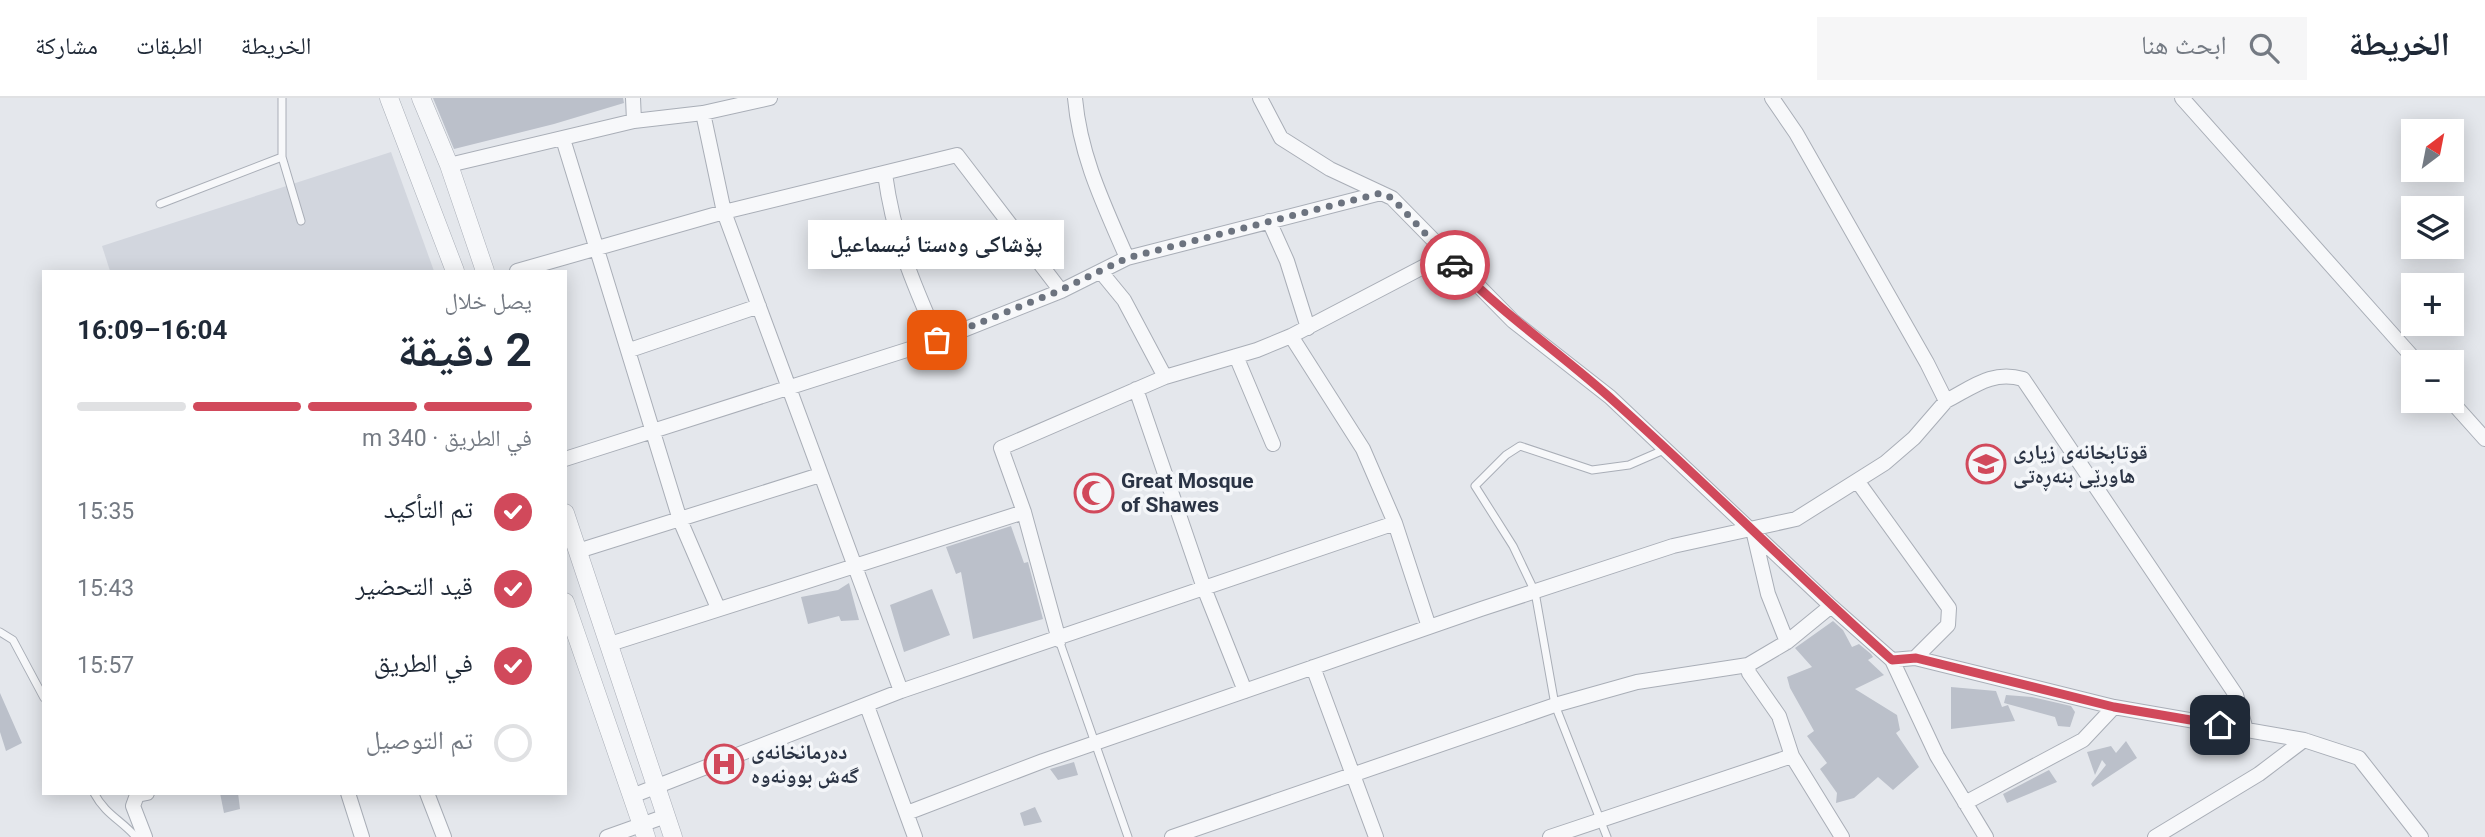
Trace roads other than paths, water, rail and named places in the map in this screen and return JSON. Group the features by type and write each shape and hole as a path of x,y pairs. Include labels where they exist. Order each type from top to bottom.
{"street":[{"path":"389,98 456,270"},
{"path":"421,98 449,165 485,270"},
{"path":"633,98 634,121"},
{"path":"689,98 724,212 901,691"},
{"path":"449,165 634,121 696,114 770,98"},
{"path":"1075,98 1078,130 1086,164 1127,258"},
{"path":"1260,98 1281,138 1330,169 1392,198 1513,321 1610,397 1753,529 1831,606 1892,660 1937,756 1986,837"},
{"path":"1772,98 1803,145 1946,401"},
{"path":"2182,98 2406,350"},
{"path":"563,139 595,249 630,350 651,431 680,520 718,608"},
{"path":"521,270 724,212 957,155 1061,290"},
{"path":"886,174 892,222 902,256 937,340"},
{"path":"567,458 937,340 1061,290 1127,258 1381,193"},
{"path":"1269,221 1287,261 1308,328"},
{"path":"1059,640 1024,512 1001,448 1165,377 1237,356 1291,336 1446,255"},
{"path":"1101,272 1124,300 1165,377"},
{"path":"630,350 759,306"},
{"path":"1291,336 1363,449 1395,523 1429,627"},
{"path":"1237,356 1273,444"},
{"path":"907,813 1044,761 1313,667 1673,546 1796,519 1858,482 1914,438 1946,401 1988,379 2006,374 2023,379 2236,695 2246,730"},
{"path":"1136,389 1204,588 1245,691"},
{"path":"2462,413 2485,439"},
{"path":"578,551 820,475"},
{"path":"1858,482 1949,608 1948,625 1916,658"},
{"path":"610,645 718,608 1024,512"},
{"path":"567,519 673,837"},
{"path":"632,796 901,691 1059,640 1395,523"},
{"path":"1753,529 1768,594 1787,642"},
{"path":"1172,837 1555,705 1637,682 1748,665 1787,642 1831,606"},
{"path":"567,608 644,831"},
{"path":"1892,660 1916,658 2114,707 2304,740 2359,758 2421,837"},
{"path":"1748,665 1749,673 1779,716 1792,756 1842,837"},
{"path":"1313,667 1376,837"},
{"path":"867,706 915,837"},
{"path":"1965,803 2083,740 2114,707"},
{"path":"2155,837 2259,774 2304,740"},
{"path":"1550,837 1792,756"},
{"path":"137,795 133,806 145,837"},
{"path":"349,795 362,837"},
{"path":"428,795 444,837"},
{"path":"607,837 644,831 666,816"}],"lane":[{"path":"282,98 282,157 301,221"},
{"path":"160,204 282,157"},
{"path":"1607,837 1555,705 1535,592 1513,546 1475,486 1506,455 1520,446 1592,470 1629,465 1667,448"},
{"path":"0,632 13,640 42,694"},
{"path":"1059,640 1128,837"},
{"path":"95,795 105,812 127,827 136,837"}],"place":[{"name":"پۆشاکی وەستا ئیسماعیل","path":"937,340"},
{"name":"قوتابخانەی زیاری هاورێی بنەڕەتی","path":"1986,464"},
{"name":"Great Mosque of Shawes","path":"1094,493"},
{"name":"دەرمانخانەی گەش بوونەوە","path":"724,764"}]}
